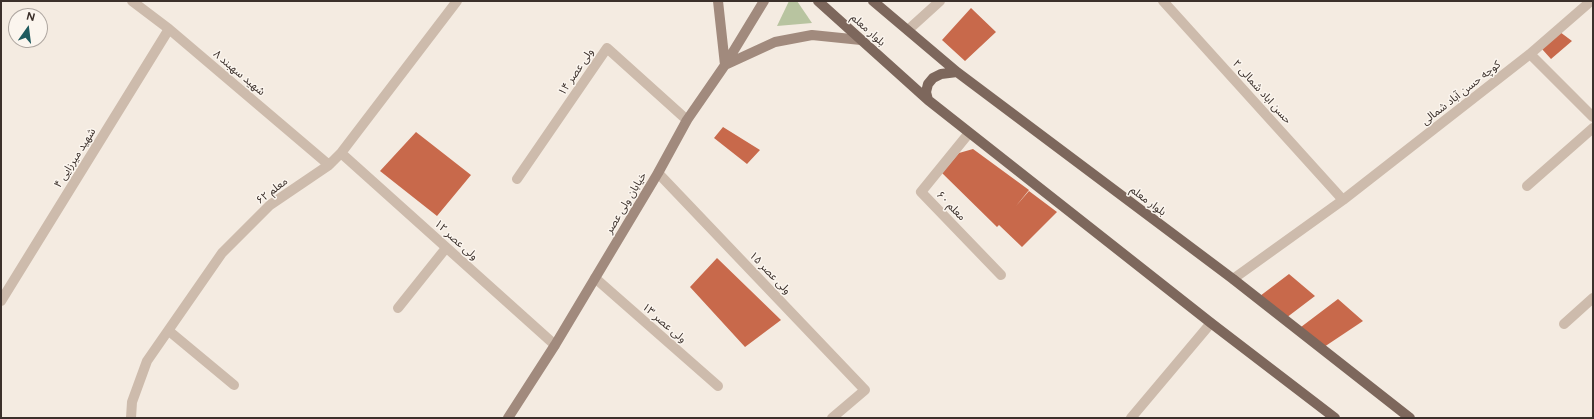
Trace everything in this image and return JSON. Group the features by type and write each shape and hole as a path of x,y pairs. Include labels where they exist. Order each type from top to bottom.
{"main road":[{"path":"718,1 725,65 775,42 812,35 861,40"},
{"name":"خیابان ولی عصر","path":"508,418 555,345 658,173 687,120 725,65 764,1"},
{"name":"بلوار معلم","path":"818,1 928,100 1335,418"},
{"name":"بلوار معلم","path":"873,1 957,72 1233,280 1410,418"},
{"path":"928,100 926,92 928,84 933,78 941,74 957,72"}],"street":[{"name":"شهید سهبند ۸","path":"132,1 169,29 329,165"},
{"name":"معلم ۶۲","path":"131,418 132,402 147,361 222,253 270,205 329,165 341,153 457,1"},
{"path":"908,30 940,1"},
{"name":"حسن اباد شمالی ۲","path":"1163,1 1343,200"},
{"name":"کوچه حسن آباد شمالی","path":"1233,280 1343,200 1530,54 1591,1"},
{"name":"شهید میرزایی ۴","path":"1,301 169,29"},
{"name":"ولی عصر ۱۴","path":"517,179 607,48 687,120"},
{"path":"1530,54 1593,117"},
{"path":"1527,186 1593,128"},
{"name":"معلم ۶۰","path":"969,133 921,192 1001,275"},
{"name":"ولی عصر ۱۲","path":"341,153 555,345"},
{"name":"ولی عصر ۱۵","path":"658,173 865,390 832,418"},
{"path":"398,308 446,248"},
{"name":"ولی عصر ۱۳","path":"595,278 718,386"},
{"path":"1564,324 1593,298"},
{"path":"1131,418 1212,323"},
{"path":"169,331 234,384"}],"green space":[{"path":"789,1 797,1 812,23 777,26"}],"building":[{"path":"971,8 996,32 965,61 942,40"},
{"path":"1560,32 1572,41 1551,59 1542,49"},
{"path":"723,127 760,150 747,164 714,138"},
{"path":"416,132 471,175 437,216 380,171"},
{"path":"973,149 1029,190 1016,206 1029,191 1057,212 1022,247 999,225 997,227 942,173 959,153"},
{"path":"717,258 781,320 745,347 690,287"},
{"path":"1289,274 1315,296 1286,318 1260,296"},
{"path":"1338,299 1363,321 1324,347 1301,327"}]}
